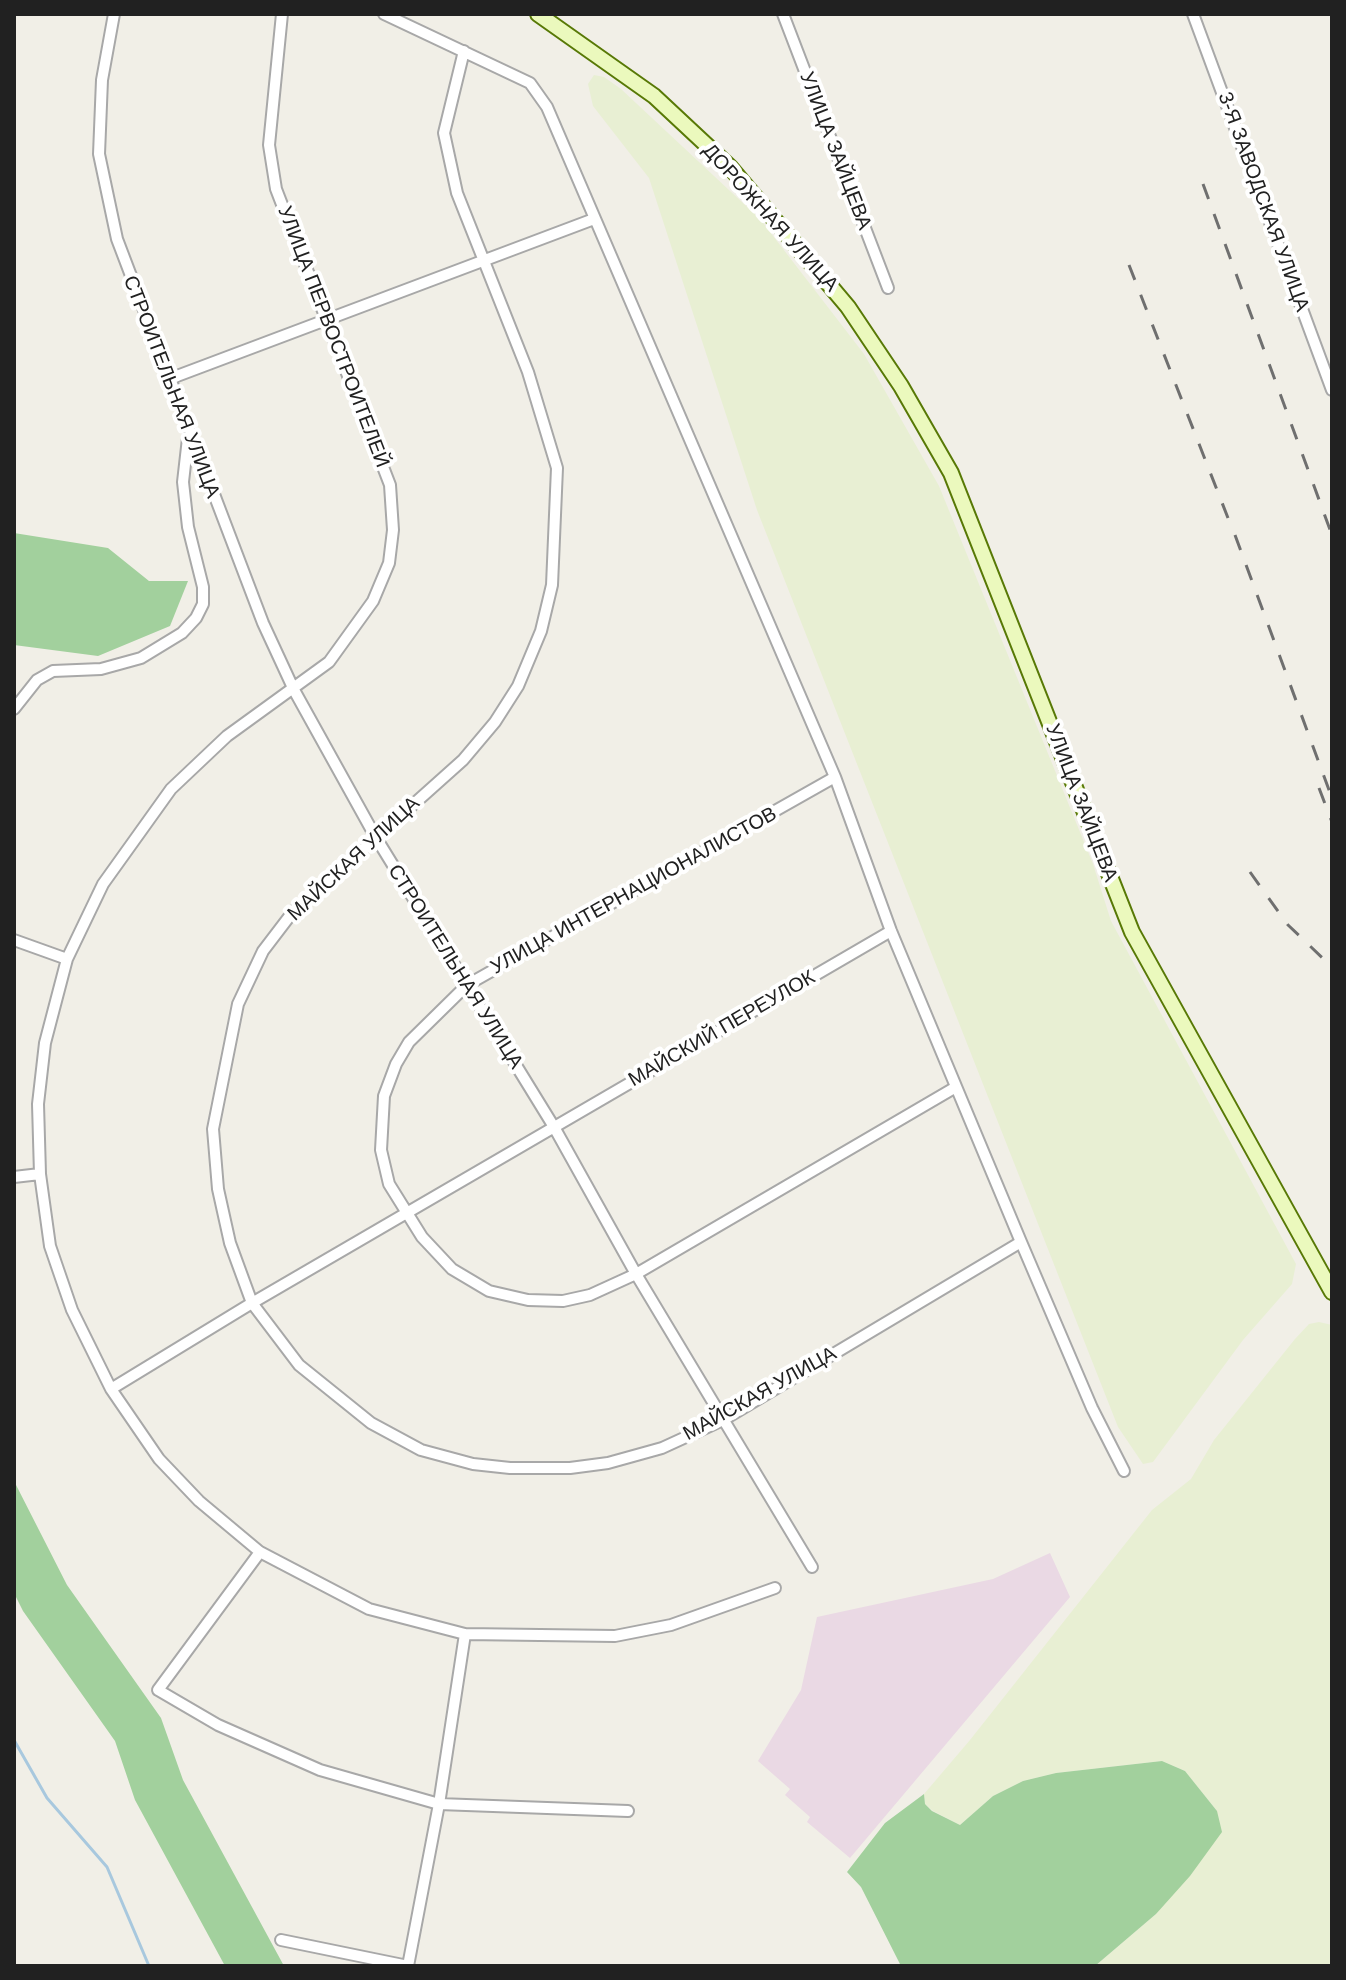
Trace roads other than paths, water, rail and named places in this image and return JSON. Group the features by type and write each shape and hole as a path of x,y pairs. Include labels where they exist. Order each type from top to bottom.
{"street":[{"name":"СТРОИТЕЛЬНАЯ УЛИЦА","path":"114,14 102,80 99,154 117,239 188,434 263,623 294,690 375,836 554,1127 636,1274 812,1567"},
{"name":"УЛИЦА ПЕРВОСТРОИТЕЛЕЙ","path":"282,14 269,145 276,189 390,485 393,530 389,563 373,601 329,662 227,736 171,789 103,884 67,959 45,1043 38,1104 40,1174 55,1259 72,1310 111,1389 159,1459 199,1501 260,1552 369,1609 465,1634 615,1636 671,1625 775,1588"},
{"path":"384,14 530,83 547,107 835,777 891,931 1021,1242 1092,1408 1124,1471"},
{"name":"ДОРОЖНАЯ УЛИЦА","path":"538,14 654,96 730,167 848,307"},
{"name":"УЛИЦА ЗАЙЦЕВА","path":"783,14 888,288"},
{"name":"3-Я ЗАВОДСКАЯ УЛИЦА","path":"1193,14 1332,390"},
{"name":"МАЙСКАЯ УЛИЦА","path":"464,51 444,133 457,193 528,372 557,468 552,585 541,631 518,686 495,722 463,760 292,913 263,951 238,1004 213,1129 218,1189 230,1243 252,1303 299,1365 371,1423 421,1450 473,1464 510,1468 570,1468 608,1463 662,1448 723,1420 1021,1242"},
{"path":"169,379 594,219"},
{"name":"УЛИЦА ЗАЙЦЕВА","path":"848,307 901,386 951,473 1132,932 1332,1292"},
{"path":"14,709 37,680 53,671 101,669 141,658 182,633 196,618 203,604 203,587 188,527 183,482 188,434"},
{"name":"УЛИЦА ИНТЕРНАЦИОНАЛИСТОВ","path":"835,777 467,985 409,1042 396,1064 384,1096 381,1150 389,1184 406,1215 452,1269 489,1291 528,1300 563,1301 590,1295 636,1274 956,1087"},
{"name":"МАЙСКИЙ ПЕРЕУЛОК","path":"111,1389 252,1303 891,931"},
{"path":"14,940 67,959"},
{"path":"14,1177 40,1174"},
{"path":"260,1552 158,1690 218,1725 320,1770 439,1804 628,1811"},
{"path":"281,1940 408,1966 439,1804 465,1634"}],"waterway":[{"path":"14,1740 47,1798 107,1867 149,1966"}],"railway":[{"path":"1203,184 1332,535"},
{"path":"1129,265 1228,518"},
{"path":"1235,535 1332,798"},
{"path":"1319,788 1332,822"},
{"path":"1250,872 1288,925 1332,967"}]}
